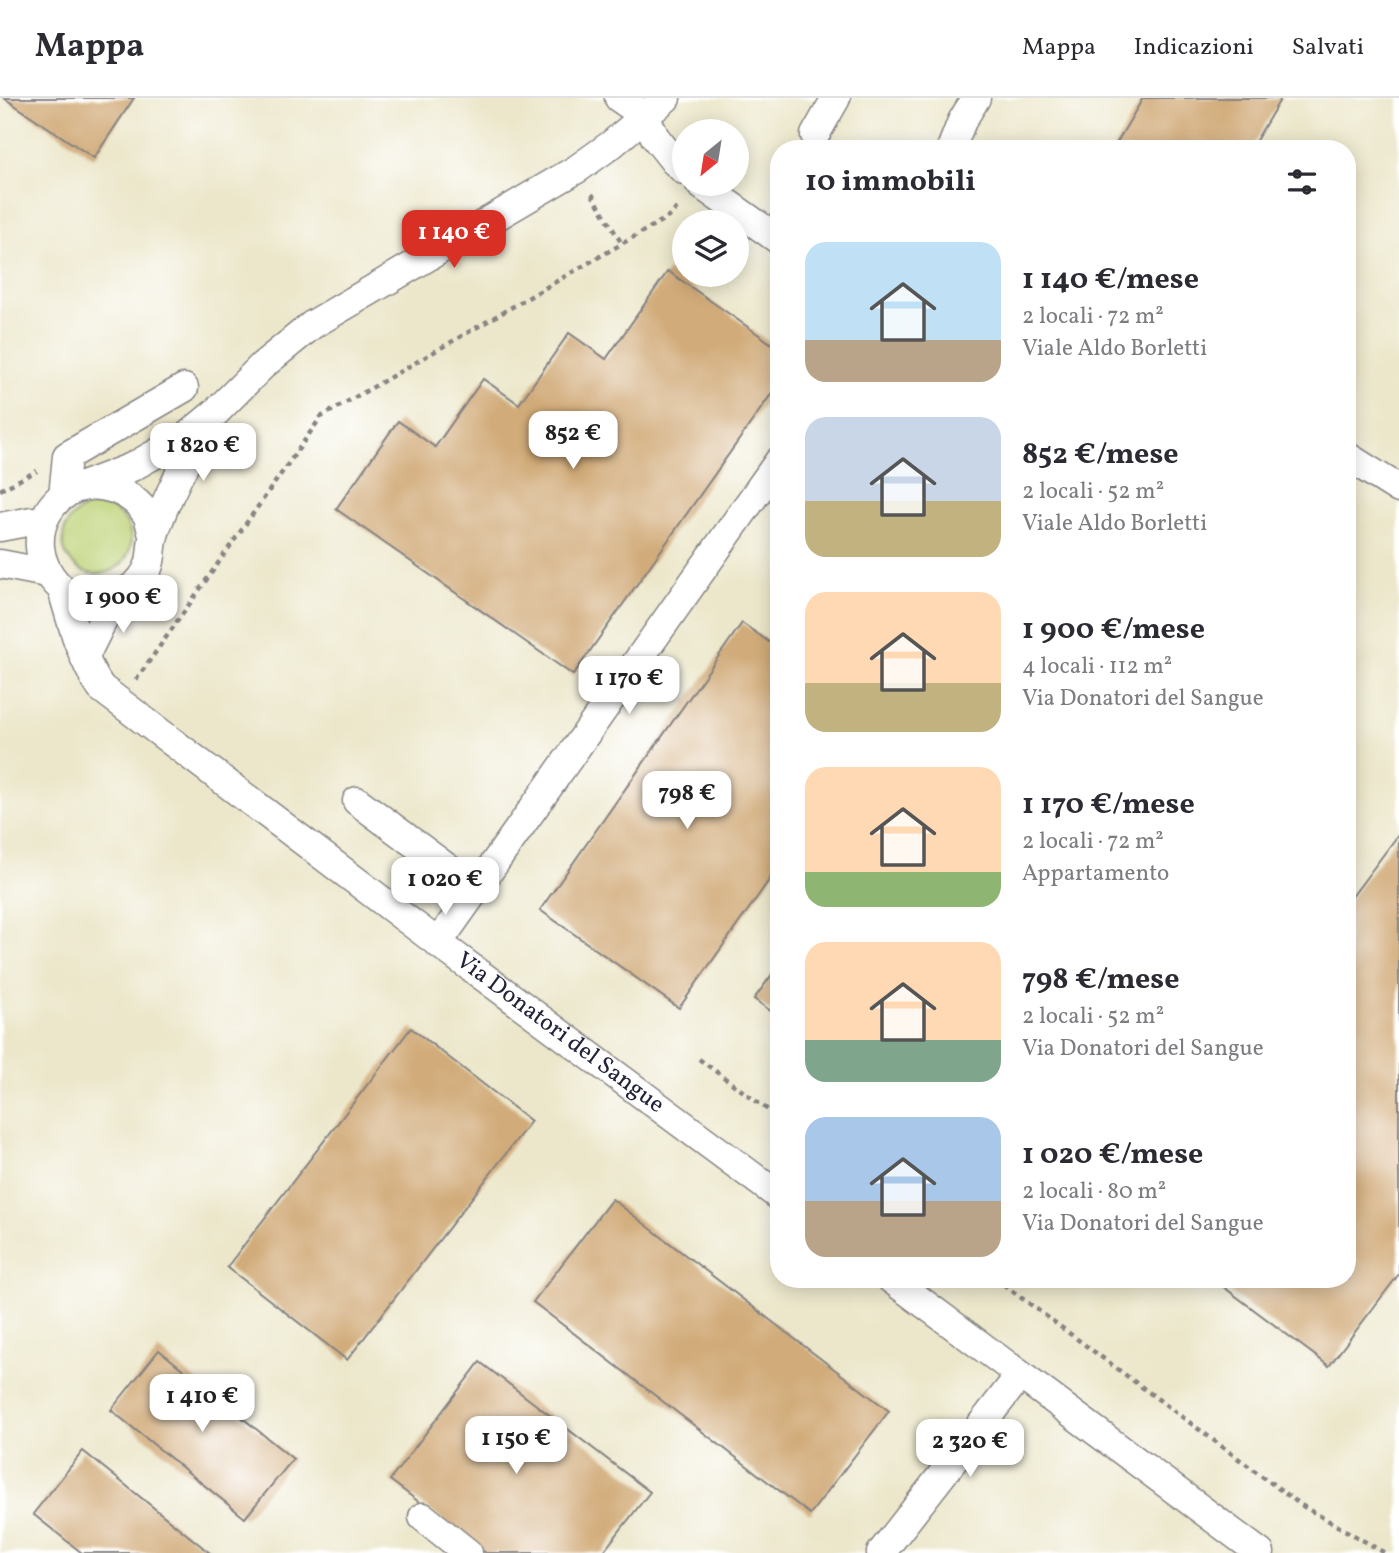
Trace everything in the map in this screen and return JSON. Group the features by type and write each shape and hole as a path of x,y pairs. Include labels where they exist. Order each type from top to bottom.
{"street":[{"path":"619,98 655,107"},
{"path":"815,135 836,98"},
{"path":"955,140 976,98"},
{"path":"55,581 40,554 40,528 50,509 71,492 132,467 186,437 215,413 263,365 312,325 577,169 612,144 655,107"},
{"path":"655,107 655,137 672,158"},
{"path":"711,196 770,234"},
{"path":"71,492 66,456 184,388"},
{"path":"153,535 187,460 215,413"},
{"path":"1356,462 1399,489"},
{"path":"438,943 770,474"},
{"path":"71,492 102,485 128,494 147,515 153,535 152,559 142,578 105,615 85,656"},
{"path":"0,527 32,521 40,528"},
{"path":"0,564 55,581 82,599 106,599 127,591"},
{"name":"Via Donatori del Sangue","path":"55,581 91,674 101,688 770,1189"},
{"path":"357,801 477,890"},
{"path":"903,1288 1260,1553"},
{"path":"881,1553 1020,1375"},
{"path":"424,1517 468,1553"}],"path":[{"path":"577,169 622,244"},
{"path":"120,702 321,417 670,216 683,196"},
{"path":"0,490 66,456"},
{"path":"699,1059 770,1111"},
{"path":"1008,1288 1301,1505 1385,1553"}],"green space":[{"path":"97,506 110,509 121,516 128,527 131,540 128,553 121,564 110,571 97,574 84,571 73,564 66,553 63,540 66,527 73,516 84,509"}],"building":[{"path":"4,98 134,98 94,158"},
{"path":"1143,98 1281,98 1256,140 1118,140"},
{"path":"668,271 672,274 672,287 691,287 770,343 770,396 573,675 336,509 398,421 435,447 483,379 519,404 569,333 606,359"},
{"path":"742,623 770,643 770,879 679,1008 540,910"},
{"path":"1399,834 1399,1274 1329,1366 1225,1288 1356,1288 1356,891"},
{"path":"770,977 770,1011 754,999"},
{"path":"411,1028 531,1121 347,1360 227,1267"},
{"path":"612,1199 889,1411 810,1514 533,1302"},
{"path":"159,1350 293,1459 245,1518 111,1410"},
{"path":"480,1362 650,1492 604,1551 607,1553 486,1553 390,1480"},
{"path":"83,1451 210,1553 82,1553 33,1514"}]}
